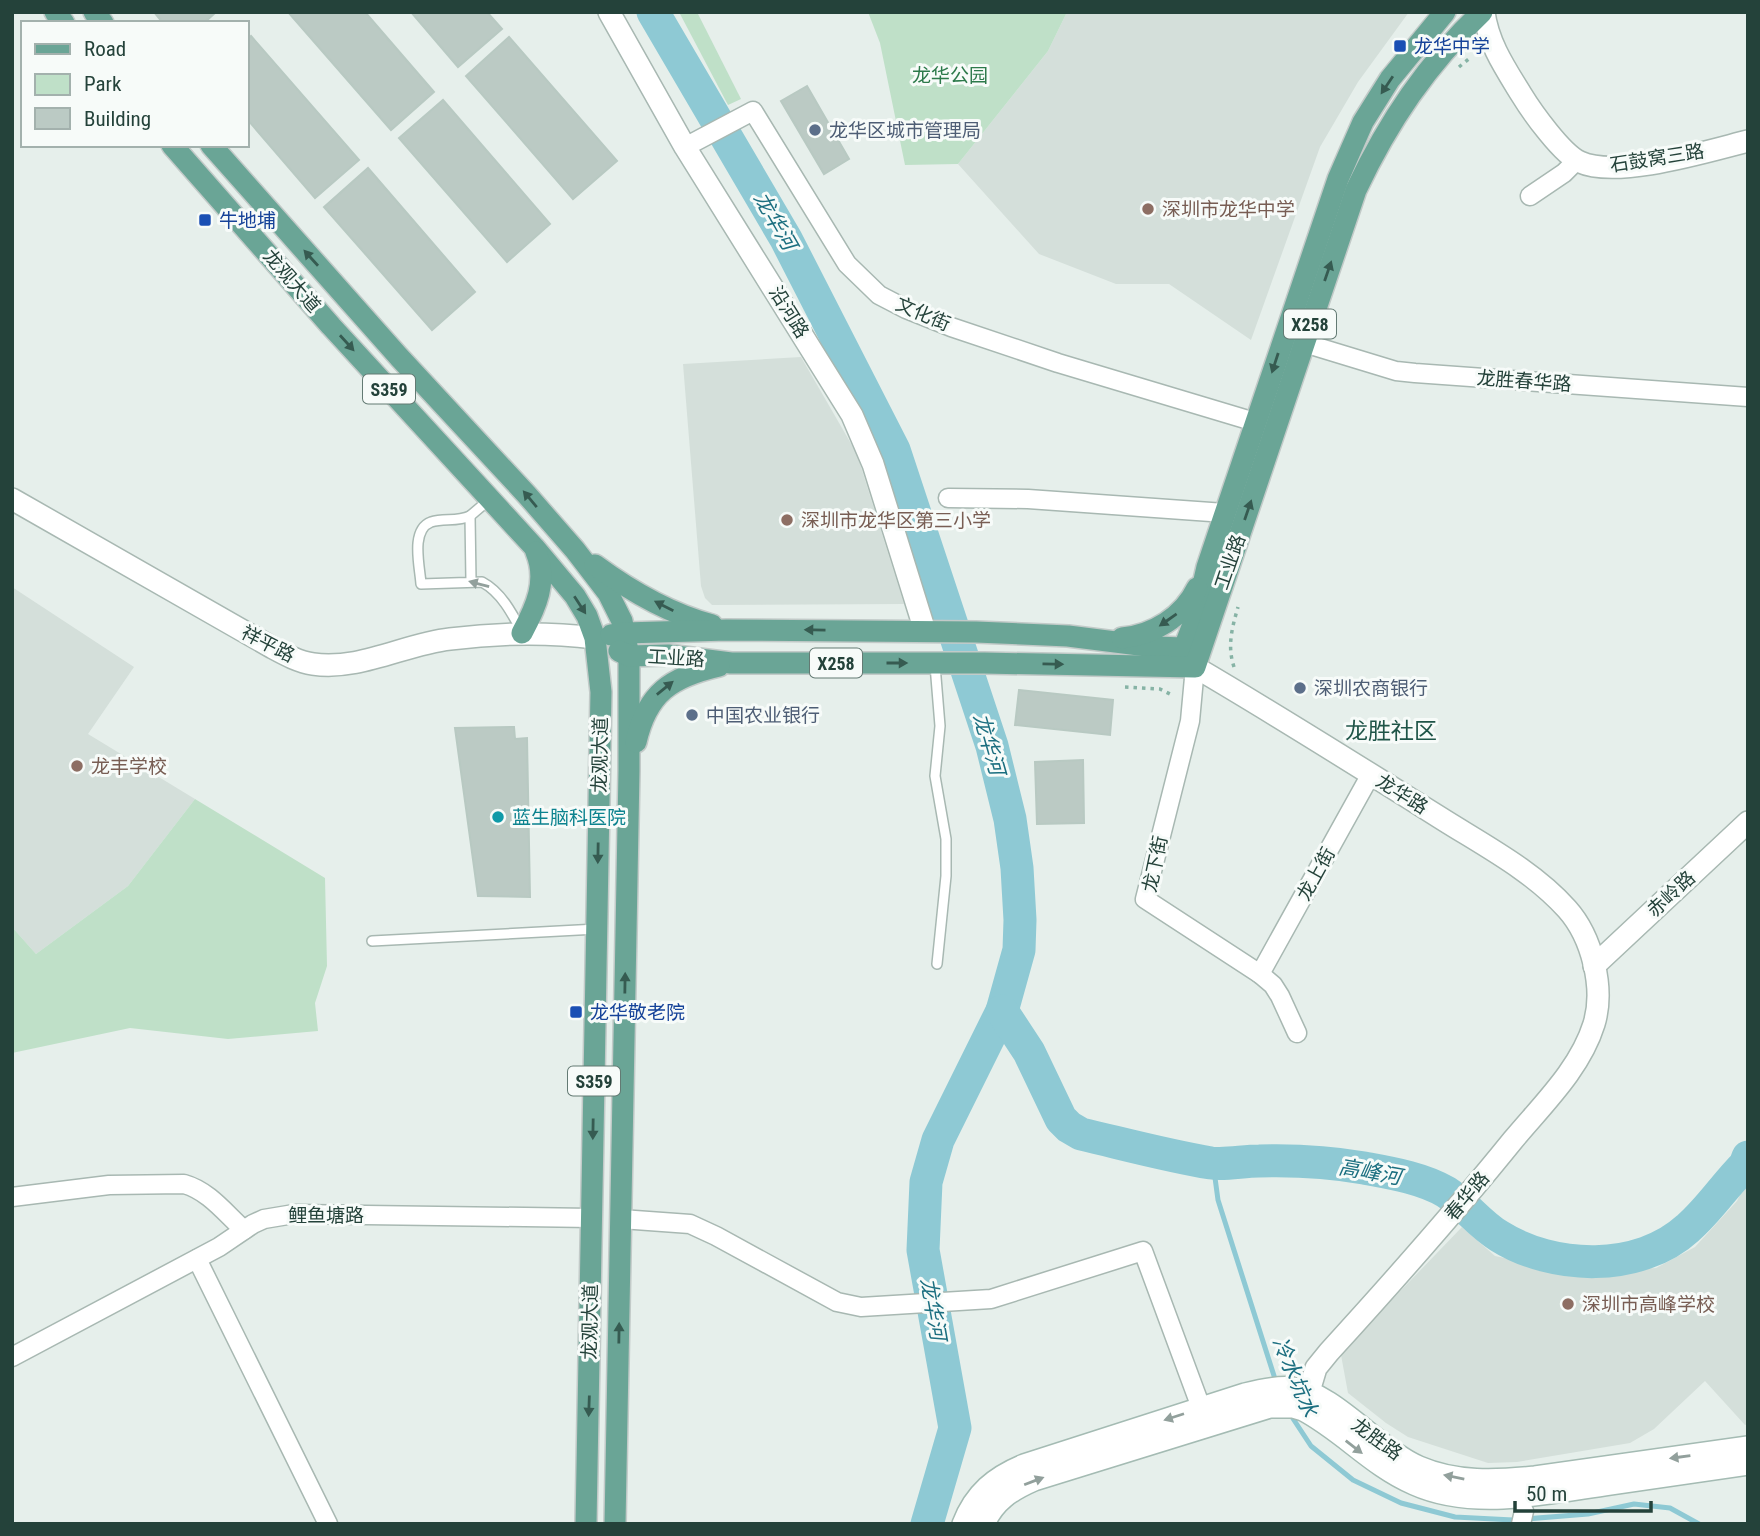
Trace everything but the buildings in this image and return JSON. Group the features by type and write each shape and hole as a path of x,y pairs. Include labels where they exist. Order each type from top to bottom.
{"main road":[{"name":"工业路","path":"595,638 625,633 727,630 929,631 1106,639 1184,648 1225,513 1338,179 1363,122 1391,79 1445,12"},
{"name":"工业路","path":"595,638 629,656 668,655 731,663 984,663 1195,667 1356,190 1391,120 1415,86 1443,51 1483,12"},
{"name":"龙观大道","path":"174,147 331,326 534,547 575,596 587,615 595,638 601,692 586,1524"},
{"name":"龙观大道","path":"213,147 575,550 608,593 622,621 629,656 629,771 615,1524"},
{"path":"522,633 541,586 540,562 534,547"},
{"path":"575,550 619,582 668,608 693,620 727,630"},
{"path":"1106,639 1137,635 1172,619 1194,593 1207,568"},
{"path":"629,771 642,718 656,695 685,676 731,663"}],"street":[{"name":"沿河路","path":"609,12 693,143 829,391 852,415 873,464 929,631"},
{"path":"1483,12 1496,51 1528,105 1554,138 1577,160 1564,173 1530,197"},
{"name":"文化街","path":"693,143 753,111 847,264 879,295 905,309 1034,355 1255,422"},
{"name":"石鼓窝三路","path":"1577,160 1590,166 1621,167 1674,159 1748,141"},
{"name":"龙胜春华路","path":"1304,343 1396,371 1748,397"},
{"path":"948,498 1028,499 1225,513"},
{"name":"祥平路","path":"12,499 273,649 312,664 358,662 449,639 522,633 595,638"},
{"name":"龙华路","path":"1184,648 1195,667 1371,774 1542,884 1569,911 1586,939 1594,965"},
{"name":"龙下街","path":"1195,667 1190,722 1145,899 1273,985 1297,1033"},
{"name":"龙上街","path":"1260,974 1371,774"},
{"name":"赤岭路","path":"1594,965 1748,822"},
{"name":"春华路","path":"1300,1399 1316,1368 1329,1352 1454,1212 1571,1070 1587,1044 1595,1020 1597,989 1594,965"},
{"path":"12,1197 109,1185 184,1184 195,1187 209,1197 243,1230"},
{"name":"鲤鱼塘路","path":"12,1357 197,1259 264,1219 294,1214 592,1219"},
{"path":"621,1219 690,1224 822,1295 849,1306 909,1306 1001,1296 1143,1251 1205,1416"},
{"path":"197,1259 328,1524"},
{"name":"龙胜路","path":"1300,1399 1319,1397 1418,1467 1461,1479 1511,1480 1748,1447"},
{"path":"963,1524 972,1504 982,1491 993,1480 1008,1472 1266,1398 1300,1399"},
{"name":"龙胜路","path":"1300,1399 1395,1476 1417,1486 1460,1496 1541,1494 1748,1464"},
{"path":"984,1524 993,1507 1003,1497 1034,1480 1205,1416"}],"lane":[{"path":"490,499 470,516 430,523 424,527 418,540 421,584 482,582 490,586 509,610 522,633"},
{"path":"470,516 471,581"},
{"path":"937,964 947,876 946,839 935,776 940,726 938,663"},
{"path":"372,941 597,929"}],"path":[{"path":"1456,68 1471,57"},
{"path":"1119,687 1160,689 1178,699"}],"shaded area":[{"name":"深圳市龙华中学","path":"1067,12 1409,12 1358,82 1320,147 1251,340 1169,284 1116,284 1039,254 958,164 1048,51"},
{"name":"深圳市龙华区第三小学","path":"801,357 857,454 904,604 712,605 705,598 701,586 683,364"},
{"name":"龙丰学校","path":"12,587 134,667 88,734 195,799 128,886 36,954 12,927"},
{"name":"深圳市高峰学校","path":"1748,1179 1748,1424 1745,1425 1705,1381 1654,1429 1630,1443 1517,1462 1488,1463 1408,1437 1348,1393 1341,1355 1462,1227 1495,1256 1547,1267 1601,1272 1656,1268 1695,1247 1737,1201"}],"green space":[{"path":"679,12 697,12 741,99 728,105"},
{"name":"龙华公园","path":"868,12 1067,12 1048,51 958,164 905,165 880,43"},
{"path":"195,799 325,878 327,966 315,1003 318,1031 228,1039 130,1028 12,1053 12,927 36,954 128,886"}],"waterway":[{"name":"龙华河","path":"653,12 786,239 894,450 992,746 1010,819 1017,868 1019,950 1002,1011 938,1140 926,1182 923,1250 955,1428 927,1524"},
{"name":"高峰河","path":"1002,1011 1029,1052 1061,1119 1081,1134 1211,1163 1312,1162 1351,1166 1406,1177 1446,1192 1499,1236 1544,1255 1595,1262 1645,1253 1668,1243 1703,1213 1745,1165 1748,1157"},
{"name":"冷水坑水","path":"1213,1163 1218,1200 1276,1382"},
{"name":"冷水坑水","path":"1290,1414 1311,1446 1353,1480 1401,1503 1455,1517 1513,1520 1588,1514 1634,1504 1670,1508 1699,1524"}],"place":[{"name":"龙华中学","path":"1400,46"},
{"name":"龙华区城市管理局","path":"815,130"},
{"name":"深圳市龙华中学","path":"1148,209"},
{"name":"牛地埔","path":"205,220"},
{"name":"深圳市龙华区第三小学","path":"787,520"},
{"name":"深圳农商银行","path":"1300,688"},
{"name":"中国农业银行","path":"692,715"},
{"name":"龙丰学校","path":"77,766"},
{"name":"蓝生脑科医院","path":"498,817"},
{"name":"龙华敬老院","path":"576,1012"},
{"name":"深圳市高峰学校","path":"1568,1304"}],"district":[{"name":"龙胜社区","path":"1391,731"}]}
